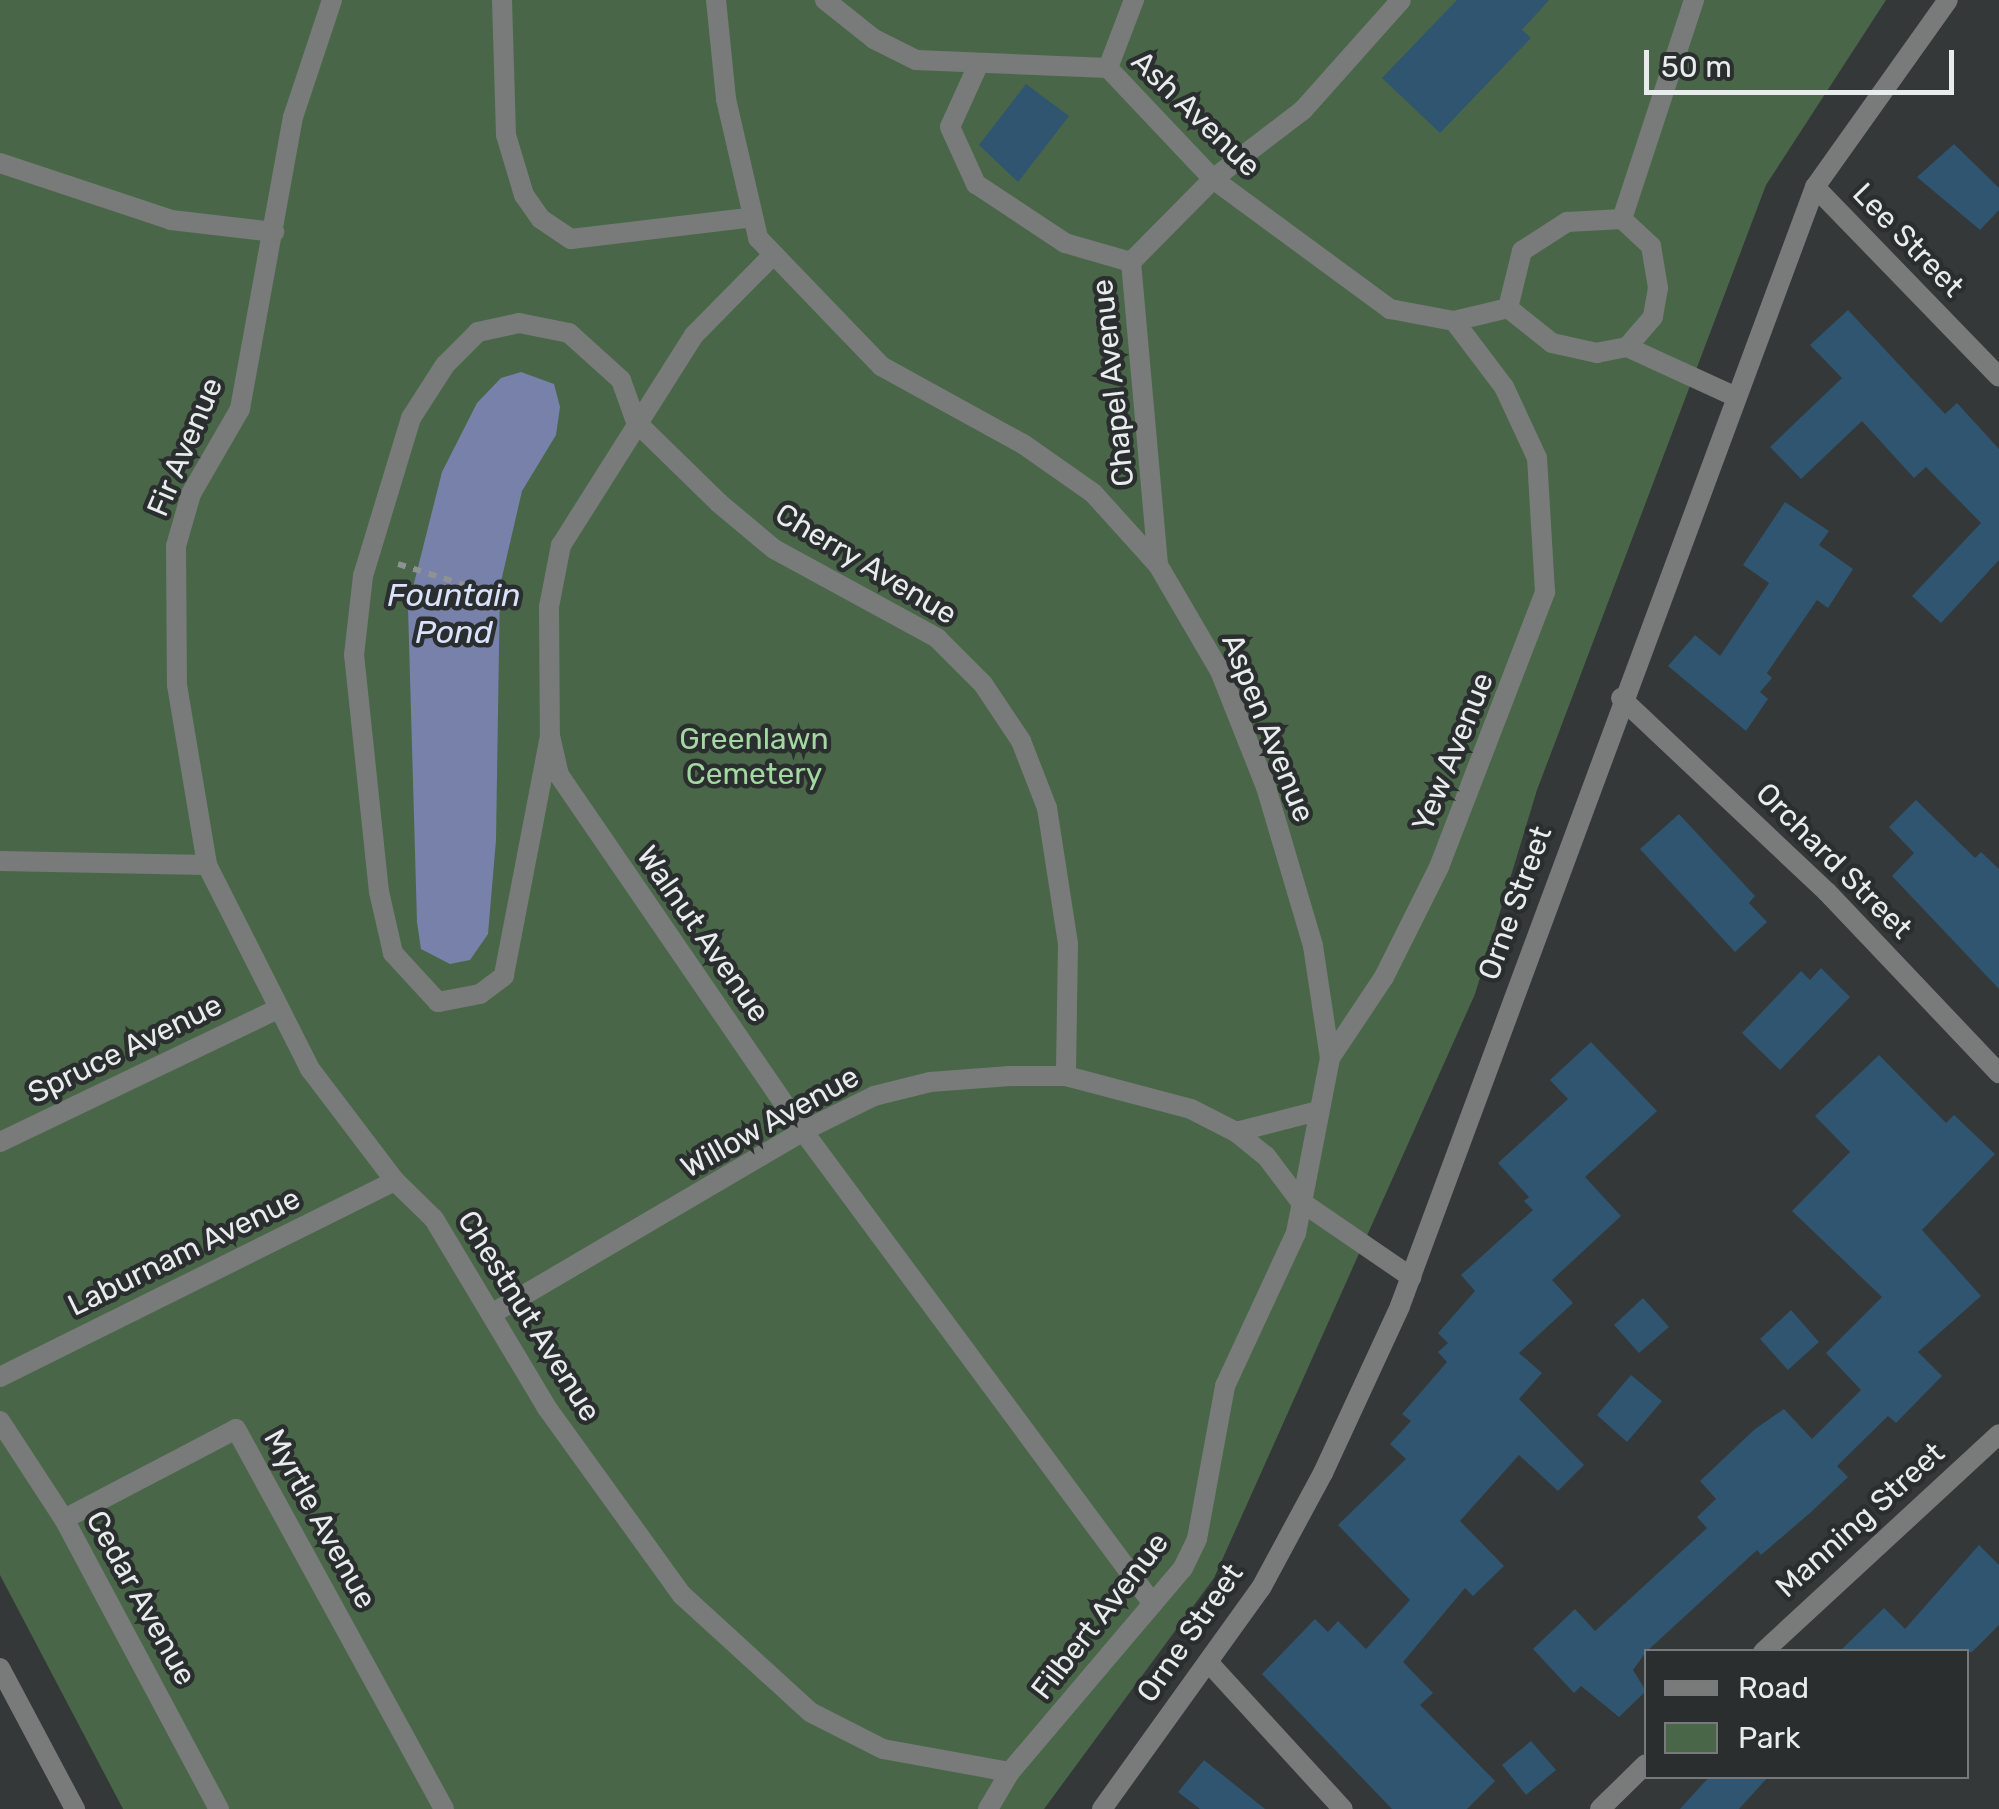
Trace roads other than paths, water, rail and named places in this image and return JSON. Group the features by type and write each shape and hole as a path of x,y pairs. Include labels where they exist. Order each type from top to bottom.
{"street":[{"name":"Fir Avenue","path":"207,864 176,686 176,546 190,494 240,408 294,117 332,0"},
{"path":"502,0 506,135 524,195 541,220 570,239 748,218 716,0"},
{"name":"Ash Avenue","path":"825,0 874,39 916,60 1108,68 1213,179 1390,309 1454,321 1508,308"},
{"path":"1108,68 1134,0"},
{"path":"1131,262 1213,179 1303,110 1402,0"},
{"path":"1622,219 1694,0"},
{"name":"Orne Street","path":"1102,1809 1261,1588 1323,1473 1411,1277 1621,698 1815,187 1948,0"},
{"name":"Chapel Avenue","path":"980,63 950,127 976,184 1065,243 1131,262 1158,565"},
{"path":"0,163 172,220 274,232"},
{"name":"Lee Street","path":"1815,187 1999,377"},
{"name":"Aspen Avenue","path":"748,218 773,255 882,366 1023,444 1093,493 1158,565 1220,671 1266,787 1313,946 1330,1058"},
{"path":"1627,347 1652,317 1658,288 1651,246 1622,219 1566,222 1522,251 1508,308 1552,344 1598,353 1627,347 1734,396"},
{"name":"Walnut Avenue","path":"773,255 694,335 560,545 549,607 550,736 559,775 803,1131 1152,1604"},
{"name":"Yew Avenue","path":"1300,1201 1330,1058 1384,978 1439,866 1545,592 1537,458 1504,387 1454,321"},
{"path":"550,736 504,976 480,994 438,1002 393,953 368,825 354,655 367,559 410,418 446,365 478,332 519,323 569,333 620,380 636,422"},
{"name":"Cherry Avenue","path":"636,422 774,548 937,638 983,684 1021,741 1047,808 1068,944 1066,1076"},
{"name":"Orchard Street","path":"1621,698 1827,892 1999,1073"},
{"path":"0,861 207,864"},
{"name":"Chestnut Avenue","path":"207,864 276,1010 310,1069 395,1180 434,1219 495,1312 547,1408 682,1595 762,1674 810,1712 883,1749 1010,1772"},
{"name":"Spruce Avenue","path":"0,1142 276,1010"},
{"name":"Willow Avenue","path":"495,1312 803,1131 874,1096 930,1082 1066,1076 1137,1090 1236,1132 1266,1156 1300,1201 1411,1277"},
{"path":"1236,1132 1318,1111"},
{"name":"Laburnam Avenue","path":"0,1377 395,1180"},
{"name":"Filbert Avenue","path":"988,1809 1010,1772 1152,1604 1198,1539 1225,1386 1283,1265 1300,1201"},
{"name":"Cedar Avenue","path":"0,1422 64,1519 219,1809"},
{"name":"Myrtle Avenue","path":"64,1519 236,1429 444,1809"},
{"name":"Manning Street","path":"1765,1649 1999,1434"},
{"path":"1209,1663 1343,1809"},
{"path":"0,1668 75,1809"},
{"path":"1600,1809 1644,1766"}],"water":[{"name":"Fountain Pond","path":"521,372 554,384 560,407 556,435 522,491 500,586 496,840 488,934 470,960 450,964 421,949 417,922 408,607 442,472 477,403 501,378"}],"park label":[{"name":"Greenlawn Cemetery","path":"754,756"}]}
